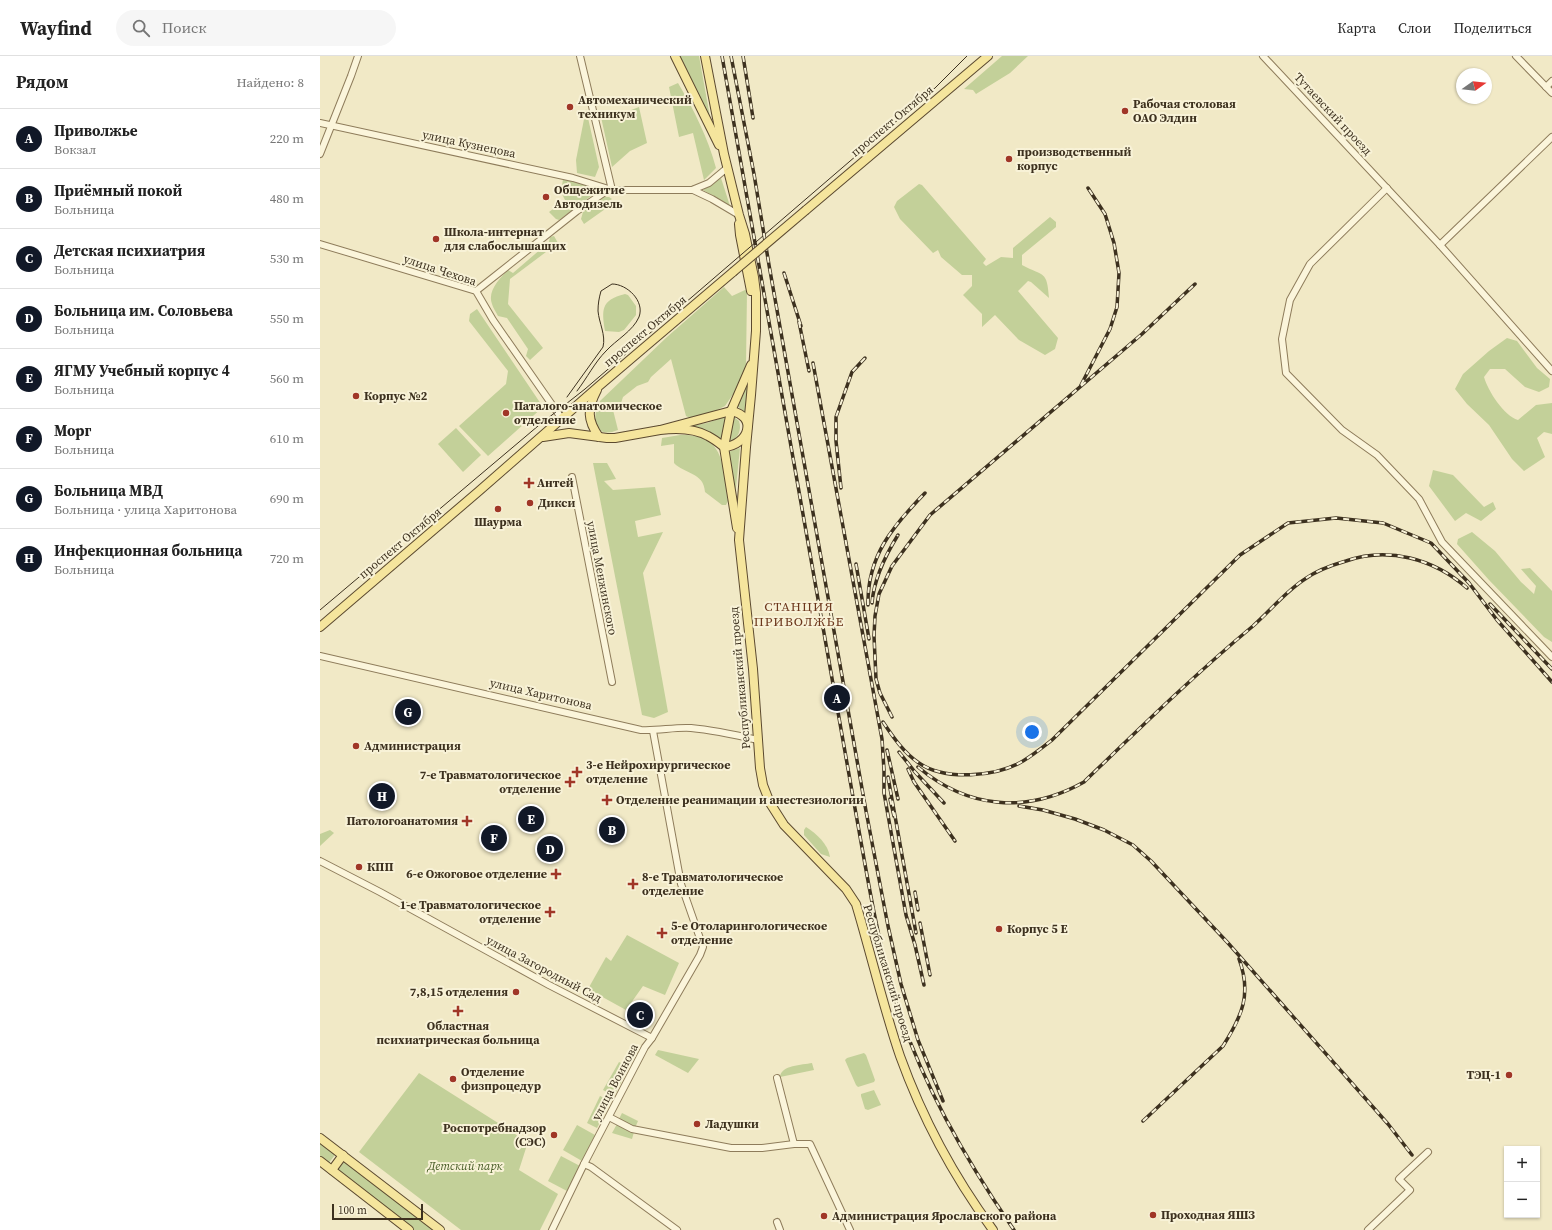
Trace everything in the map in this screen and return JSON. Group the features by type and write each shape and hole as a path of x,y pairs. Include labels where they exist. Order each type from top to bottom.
{"main road":[{"name":"Республиканский проезд","path":"675,56 724,154"},
{"name":"Республиканский проезд","path":"705,56 724,154 739,215 740,235 756,322 739,540"},
{"name":"проспект Октября","path":"320,627 542,437 599,386 988,56"},
{"name":"Республиканский проезд","path":"753,358 731,411 724,447 739,540 753,669 760,768 763,784 770,803 784,825 846,889 856,904 889,1020 912,1087 939,1142 968,1193 993,1230"},
{"path":"599,386 593,398 589,416 592,428 599,436"},
{"path":"542,437 569,433 615,438 660,430 731,411 737,412 743,417 747,424 748,430 745,436 737,444 724,447 700,432 660,430"},
{"path":"320,1138 440,1230"},
{"path":"332,1170 343,1156"},
{"path":"320,1161 409,1230"}],"street":[{"path":"320,154 358,56"},
{"path":"580,56 612,190"},
{"name":"Тутаевский проезд","path":"1263,56 1440,245 1552,371"},
{"path":"1516,56 1552,93"},
{"path":"1546,87 1552,81"},
{"name":"улица Кузнецова","path":"320,123 573,178 612,190"},
{"path":"1440,245 1552,137"},
{"path":"476,291 577,211 600,195 612,190 692,190 709,183 727,168"},
{"path":"1387,188 1310,264 1290,300 1282,339 1286,373 1342,430 1377,455 1419,499 1442,542 1552,657"},
{"path":"692,190 712,199 739,215"},
{"name":"улица Чехова","path":"320,244 476,291 493,320 562,419"},
{"name":"улица Менжинского","path":"572,477 612,682"},
{"name":"улица Харитонова","path":"320,656 641,730 653,731 691,728 758,740"},
{"name":"улица Воинова","path":"552,1230 608,1117 646,1047 700,955 703,947 681,884 653,731"},
{"name":"улица Загородный Сад","path":"320,861 380,892 549,985 652,1038"},
{"path":"777,1078 794,1144"},
{"path":"608,1117 632,1129 731,1148 744,1149 794,1144 810,1144 850,1230"},
{"path":"1368,1230 1410,1190 1399,1179 1428,1152"},
{"path":"584,1164 591,1167 677,1230"},
{"path":"777,1222 780,1230"}],"green space":[{"path":"678,56 699,56 710,117"},
{"path":"1002,56 1028,56 1010,73 976,94 973,90 964,89"},
{"path":"678,83 700,124 716,168 704,180 693,133 679,137 669,87"},
{"path":"639,107 647,143 630,151 612,167 601,117 613,117"},
{"path":"586,109 599,167 595,177 577,173 576,160"},
{"path":"721,178 730,206 703,190"},
{"path":"563,179 595,187 597,189 595,193 559,220 549,212 565,200 561,192"},
{"path":"919,184 922,185 986,259 983,263 986,266 1001,257 1013,258 1013,248 1050,217 1056,222 1056,227 1022,255 1022,265 1040,273 1045,278 1049,298 1028,281 1018,291 1058,338 1055,349 1045,355 1019,340 995,315 982,327 982,314 963,295 972,286 972,275 962,275 941,257 938,250 933,253 900,219 894,207 897,201"},
{"path":"603,197 609,197 612,199 606,203 608,207 584,224 581,219 583,212"},
{"path":"554,236 558,243 510,279 508,304 543,348 530,360 526,356 528,349 507,318 498,316 492,306 491,294 495,285 508,270 513,273 549,242 550,237"},
{"path":"724,287 732,296 745,290 747,291 746,365 740,384 725,406 715,411 690,418 686,416 671,359 651,377 648,382 637,386 623,397 621,403 613,410 618,430 604,432 599,430 595,420 600,401 667,337"},
{"path":"625,294 628,295 636,306 636,315 624,330 619,332 605,331 603,318 604,307 617,296"},
{"path":"477,309 543,407 488,456 459,426 506,384 508,371 469,321 470,314"},
{"path":"1507,338 1517,341 1537,368 1550,379 1549,387 1539,392 1525,387 1505,369 1490,369 1484,377 1497,402 1507,414 1518,420 1536,405 1552,403 1552,434 1544,432 1537,438 1545,457 1524,471 1512,459 1489,425 1467,404 1455,389 1463,374 1489,351"},
{"path":"750,378 746,413 737,406"},
{"path":"727,416 722,442 707,431 689,426 707,423"},
{"path":"734,417 739,421 740,428 737,437 728,442"},
{"path":"456,428 481,455 463,472 438,444"},
{"path":"680,435 695,436 706,440 714,446 719,454 722,464 728,501 726,505 722,505 705,492 704,485 697,477 678,467 674,463 674,444 661,446 662,438"},
{"path":"740,448 735,497 728,452"},
{"path":"593,463 607,463 616,479 604,481 613,490 655,487 661,515 635,521 638,537 663,532 643,573 668,712 654,718 642,715"},
{"path":"1433,470 1453,475 1484,507 1493,502 1496,509 1481,521 1466,513 1455,521 1429,486"},
{"path":"1472,532 1495,551 1521,582 1534,594 1536,586 1521,569 1530,568 1552,591 1552,642 1544,637 1489,580 1457,544 1458,539"},
{"path":"806,827 821,840 827,848 830,857 821,854 804,835 804,830"},
{"path":"330,830 334,833 320,846 320,834"},
{"path":"627,935 679,963 665,995 643,986 626,1010 588,989 606,957 611,961"},
{"path":"658,1050 699,1059 688,1073 655,1055"},
{"path":"864,1053 875,1080 874,1082 858,1087 845,1060"},
{"path":"619,1062 629,1067 614,1096 603,1090"},
{"path":"812,1063 814,1070 780,1077 781,1073 788,1068"},
{"name":"Детский парк","path":"419,1073 514,1133 527,1145 519,1170 558,1194 540,1230 461,1230 359,1152"},
{"path":"874,1090 881,1105 868,1110 865,1109 861,1094"},
{"path":"600,1096 611,1101 597,1128 587,1123"},
{"path":"622,1113 638,1121 635,1128 618,1121"},
{"path":"617,1124 634,1132 632,1139 612,1133"},
{"path":"577,1125 595,1135 582,1161 563,1150"},
{"path":"320,1143 335,1155 328,1164 320,1158"},
{"path":"561,1156 580,1166 567,1191 548,1181"},
{"path":"344,1162 433,1230 414,1230 337,1171"}],"tram line":[{"path":"320,610 538,426 585,389 935,88 967,56"},
{"path":"567,397 603,347 604,338 598,311 601,291 612,284 623,287 629,290 637,300 640,311 639,317 633,327 602,355 577,391"}],"railway":[{"path":"722,56 863,856 875,918 890,981 900,1014 926,1079 958,1142 1014,1230"},
{"path":"731,56 754,174 866,811 888,926 901,984 918,1040 943,1101"},
{"path":"743,56 753,118"},
{"path":"1081,385 1110,329 1117,307 1119,273 1114,243 1105,214 1088,188"},
{"path":"784,273 801,326"},
{"path":"892,717 880,693 876,679 874,636 875,616 879,594 892,566 930,515 1142,334 1195,284"},
{"path":"799,322 809,371"},
{"path":"841,488 836,441 836,417 852,372 865,358"},
{"path":"813,363 882,739 884,793 906,915 915,945 924,985"},
{"path":"868,605 872,571 884,543 902,518 925,493"},
{"path":"883,722 904,750 919,763 930,769 942,773 971,775 999,771 1012,766 1027,759 1052,740 1240,555 1288,523 1336,518 1383,523 1431,543 1469,583 1497,620 1552,682"},
{"path":"872,603 875,585 881,568 898,535"},
{"path":"918,767 937,781 957,792 977,799 998,802 1020,802 1041,799 1063,792 1084,782 1167,702 1253,626 1284,596 1314,573 1335,564 1362,557 1394,555 1410,558 1440,569 1467,588"},
{"path":"856,564 869,639"},
{"path":"1490,604 1552,669"},
{"path":"887,750 898,799"},
{"path":"899,752 915,772 944,803"},
{"path":"908,769 914,782 955,841"},
{"path":"888,777 916,933"},
{"path":"890,799 894,816"},
{"path":"1019,806 1043,810 1075,819 1104,830 1133,845 1151,861 1228,943 1388,1124 1412,1155"},
{"path":"915,892 918,910"},
{"path":"920,923 930,975"},
{"path":"1143,1121 1223,1046 1230,1035 1240,1015 1245,994 1245,983 1239,959"}],"place":[{"name":"Автомеханический техникум","path":"570,107"},
{"name":"Рабочая столовая ОАО Элдин","path":"1125,111"},
{"name":"производственный корпус","path":"1009,159"},
{"name":"Общежитие Автодизель","path":"546,197"},
{"name":"Школа-интернат для слабослышащих","path":"436,239"},
{"name":"Корпус №2","path":"356,396"},
{"name":"Паталого-анатомическое отделение","path":"506,413"},
{"name":"Антей","path":"529,483"},
{"name":"Дикси","path":"530,503"},
{"name":"Шаурма","path":"498,509"},
{"name":"Приволжье","path":"837,698"},
{"name":"Больница МВД","path":"408,712"},
{"name":"Администрация","path":"356,746"},
{"name":"3-е Нейрохирургическое отделение","path":"577,772"},
{"name":"7-е Травматологическое отделение","path":"570,782"},
{"name":"Инфекционная больница","path":"382,796"},
{"name":"Отделение реанимации и анестезиологии","path":"607,800"},
{"name":"ЯГМУ Учебный корпус 4","path":"531,819"},
{"name":"Патологоанатомия","path":"467,821"},
{"name":"Приёмный покой","path":"612,830"},
{"name":"Морг","path":"494,838"},
{"name":"Больница им. Соловьева","path":"550,849"},
{"name":"КПП","path":"359,867"},
{"name":"6-е Ожоговое отделение","path":"556,874"},
{"name":"8-е Травматологическое отделение","path":"633,884"},
{"name":"1-е Травматологическое отделение","path":"550,912"},
{"name":"Корпус 5 E","path":"999,929"},
{"name":"5-е Отоларингологическое отделение","path":"662,933"},
{"name":"7,8,15 отделения","path":"516,992"},
{"name":"Областная психиатрическая больница","path":"458,1011"},
{"name":"Детская психиатрия","path":"640,1015"},
{"name":"ТЭЦ-1","path":"1509,1075"},
{"name":"Отделение физпроцедур","path":"453,1079"},
{"name":"Ладушки","path":"697,1124"},
{"name":"Роспотребнадзор (СЭС)","path":"554,1135"},
{"name":"Проходная ЯШЗ","path":"1153,1215"},
{"name":"Администрация Ярославского района","path":"824,1216"}],"district":[{"name":"СТАНЦИЯ ПРИВОЛЖЬЕ","path":"799,614"}]}
